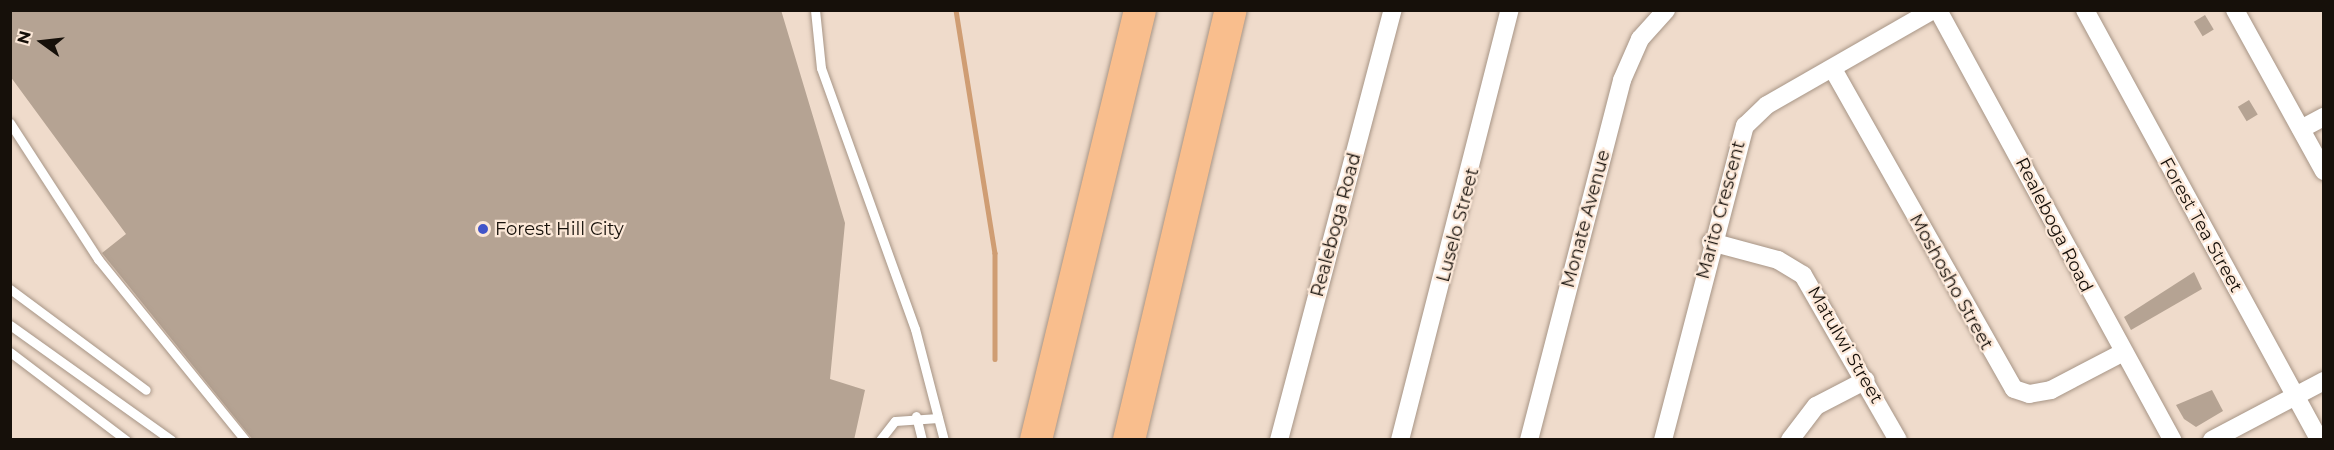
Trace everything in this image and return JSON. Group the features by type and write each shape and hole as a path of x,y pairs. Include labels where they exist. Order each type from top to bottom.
{"highway":[{"path":"1119,91 1132,10"},
{"path":"1036,440 1140,10"},
{"path":"1129,440 1231,10"}],"street":[{"name":"Realeboga Road","path":"1279,440 1393,10"},
{"name":"Luselo Street","path":"1400,440 1510,10"},
{"name":"Marito Crescent","path":"1663,440 1711,242 1745,126 1767,105 1834,71 1933,10"},
{"name":"Realeboga Road","path":"1938,10 2120,354 2172,440"},
{"name":"Forest Tea Street","path":"2085,10 2319,440"},
{"path":"2235,10 2324,171"},
{"name":"Monate Avenue","path":"1529,440 1622,80 1640,39 1659,13"},
{"name":"Moshosho Street","path":"1834,71 2014,389 2029,394 2051,390 2120,354"},
{"path":"2301,129 2324,117"},
{"name":"Matulwi Street","path":"1711,242 1778,260 1803,275 1866,380 1898,440"},
{"path":"1790,440 1816,406 1866,380"},
{"path":"2212,440 2324,381"}],"lane":[{"path":"815,10 819,48 915,329 944,440"},
{"path":"809,33 819,48"},
{"path":"10,123 98,260 245,440"},
{"path":"10,289 146,390"},
{"path":"10,325 171,440"},
{"path":"10,352 126,440"},
{"path":"879,440 887,425 916,416 938,418"},
{"path":"916,416 922,440"}],"building":[{"name":"Forest Hill City","path":"10,10 781,10 845,223 830,379 865,390 854,440 253,440 102,253 126,234 10,76"},
{"path":"2205,15 2214,30 2203,36 2194,22"},
{"path":"2249,100 2258,115 2247,121 2238,107"},
{"path":"2194,272 2202,289 2131,330 2124,317"},
{"path":"2212,390 2223,411 2196,427 2184,419 2176,405"}],"waterway":[{"path":"956,10 995,253 995,359"}],"place":[{"name":"Forest Hill City","path":"483,229"}]}
